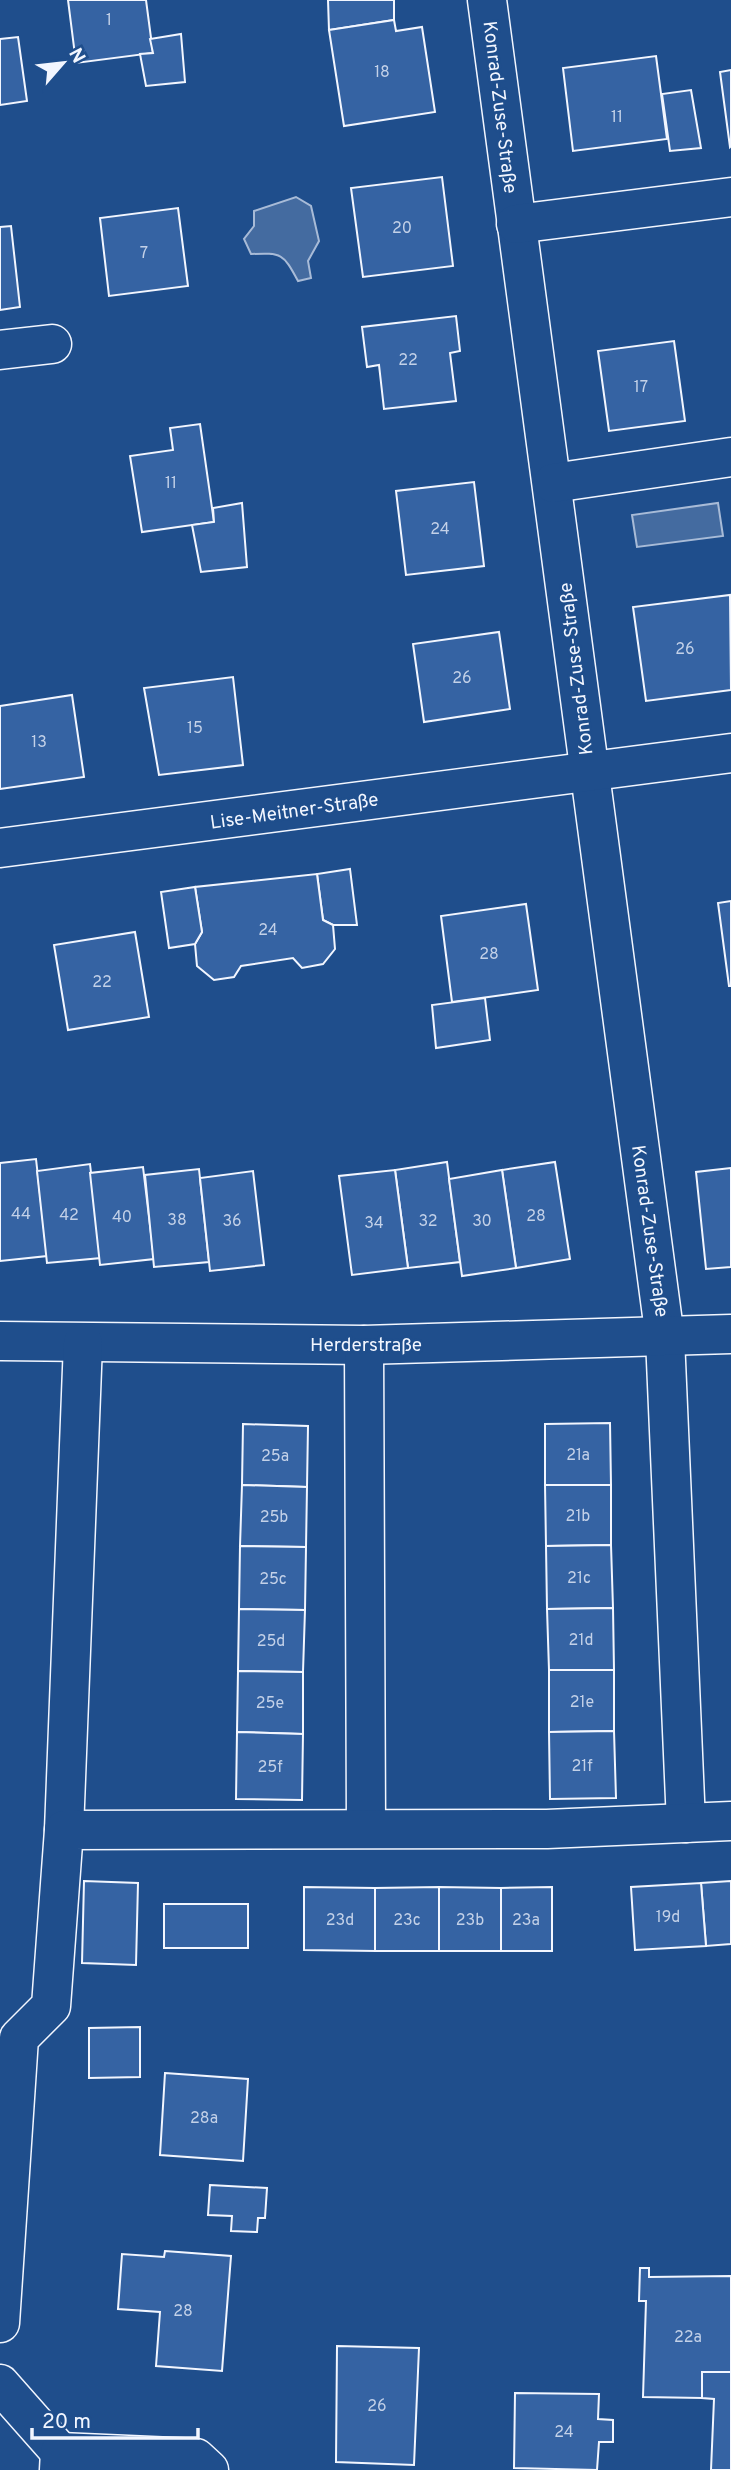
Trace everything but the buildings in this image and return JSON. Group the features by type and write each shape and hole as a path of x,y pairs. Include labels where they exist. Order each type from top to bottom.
{"street":[{"name":"Konrad-Zuse-Straße","path":"487,0 553,483 587,770 665,1338 686,1823"},
{"path":"516,224 731,197"},
{"path":"0,350 52,344"},
{"path":"553,483 731,457"},
{"name":"Lise-Meitner-Straße","path":"0,848 731,753"},
{"name":"Herderstraße","path":"0,1341 364,1345 731,1334"},
{"path":"0,2323 19,2038 51,2006 64,1830 83,1343"},
{"path":"364,1345 366,1828"},
{"path":"64,1830 547,1829 731,1821"},
{"path":"0,2384 59,2461 196,2458 209,2470"}],"water":[{"path":"296,197 311,206 319,241 308,261 311,278 298,281 285,260 276,255 251,254 244,239 254,226 254,211"},
{"path":"718,503 723,536 637,547 632,515"}]}
